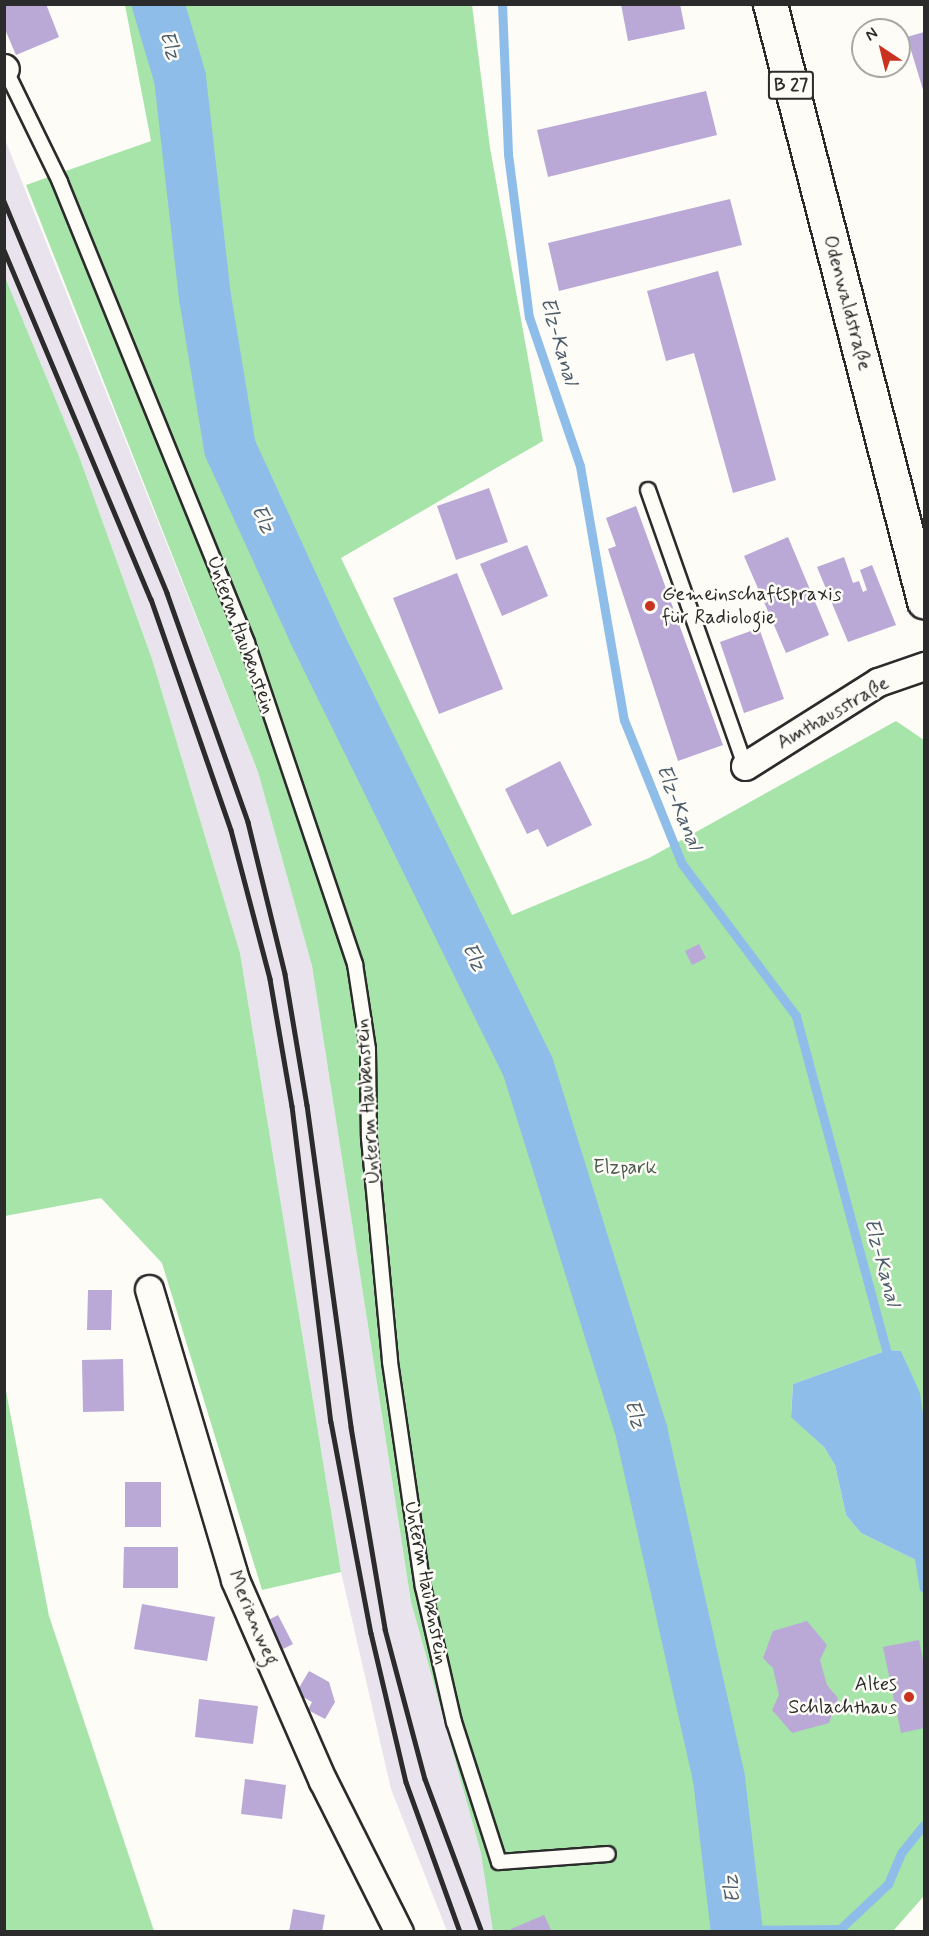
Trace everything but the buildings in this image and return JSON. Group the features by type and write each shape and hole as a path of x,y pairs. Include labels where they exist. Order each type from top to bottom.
{"main road":[{"name":"Odenwaldstraße","path":"770,4 924,601"}],"street":[{"name":"Amthausstraße","path":"745,766 878,682 924,666"},
{"name":"Merianweg","path":"149,1289 235,1580 323,1781 399,1932"}],"lane":[{"name":"Unterm Haubenstein","path":"5,69 60,183 247,643 355,964 368,1048 369,1138 390,1362 423,1587 454,1722 499,1862 608,1854"},
{"path":"648,490 745,766"}],"shaded area":[{"path":"4,137 258,772 312,966 411,1602 481,1853 498,1931 447,1931 391,1789 341,1572 240,953 152,659 79,456 5,277"}],"green space":[{"name":"Elzpark","path":"125,5 472,5 490,148 543,441 341,558 512,915 649,858 896,721 924,740 924,1421 919,1393 901,1351 888,1350 793,1384 791,1416 824,1447 835,1465 846,1515 861,1533 924,1564 924,1896 893,1931 493,1931 481,1853 411,1602 312,966 258,772 26,185 151,141"},
{"path":"5,277 79,456 152,659 240,953 341,1572 262,1590 162,1263 101,1198 5,1216"},
{"path":"5,1386 49,1616 154,1931 5,1931"}],"water":[{"path":"888,1350 901,1351 920,1393 924,1421 924,1564 861,1533 846,1515 835,1465 824,1447 791,1417 793,1384"}],"waterway":[{"name":"Elz","path":"158,4 180,78 205,297 230,448 315,634 528,1067 642,1434 719,1779 737,1932"},
{"name":"Elz-Kanal","path":"502,4 508,154 529,317 580,466 624,720 682,864 796,1016 889,1361"},
{"name":"Elz-Kanal","path":"918,1552 924,1588"},
{"name":"Elz-Kanal","path":"737,1930 840,1929 888,1884 901,1853 924,1825"}],"railway":[{"path":"4,201 167,593 248,822 285,974 307,1105 351,1427 385,1629 425,1779 482,1932"},
{"path":"4,250 151,599 231,830 270,979 292,1106 331,1422 371,1633 406,1782 460,1932"}],"place":[{"name":"Gemeinschaftspraxis für Radiologie","path":"650,606"},
{"name":"Altes Schlachthaus","path":"909,1697"}]}
